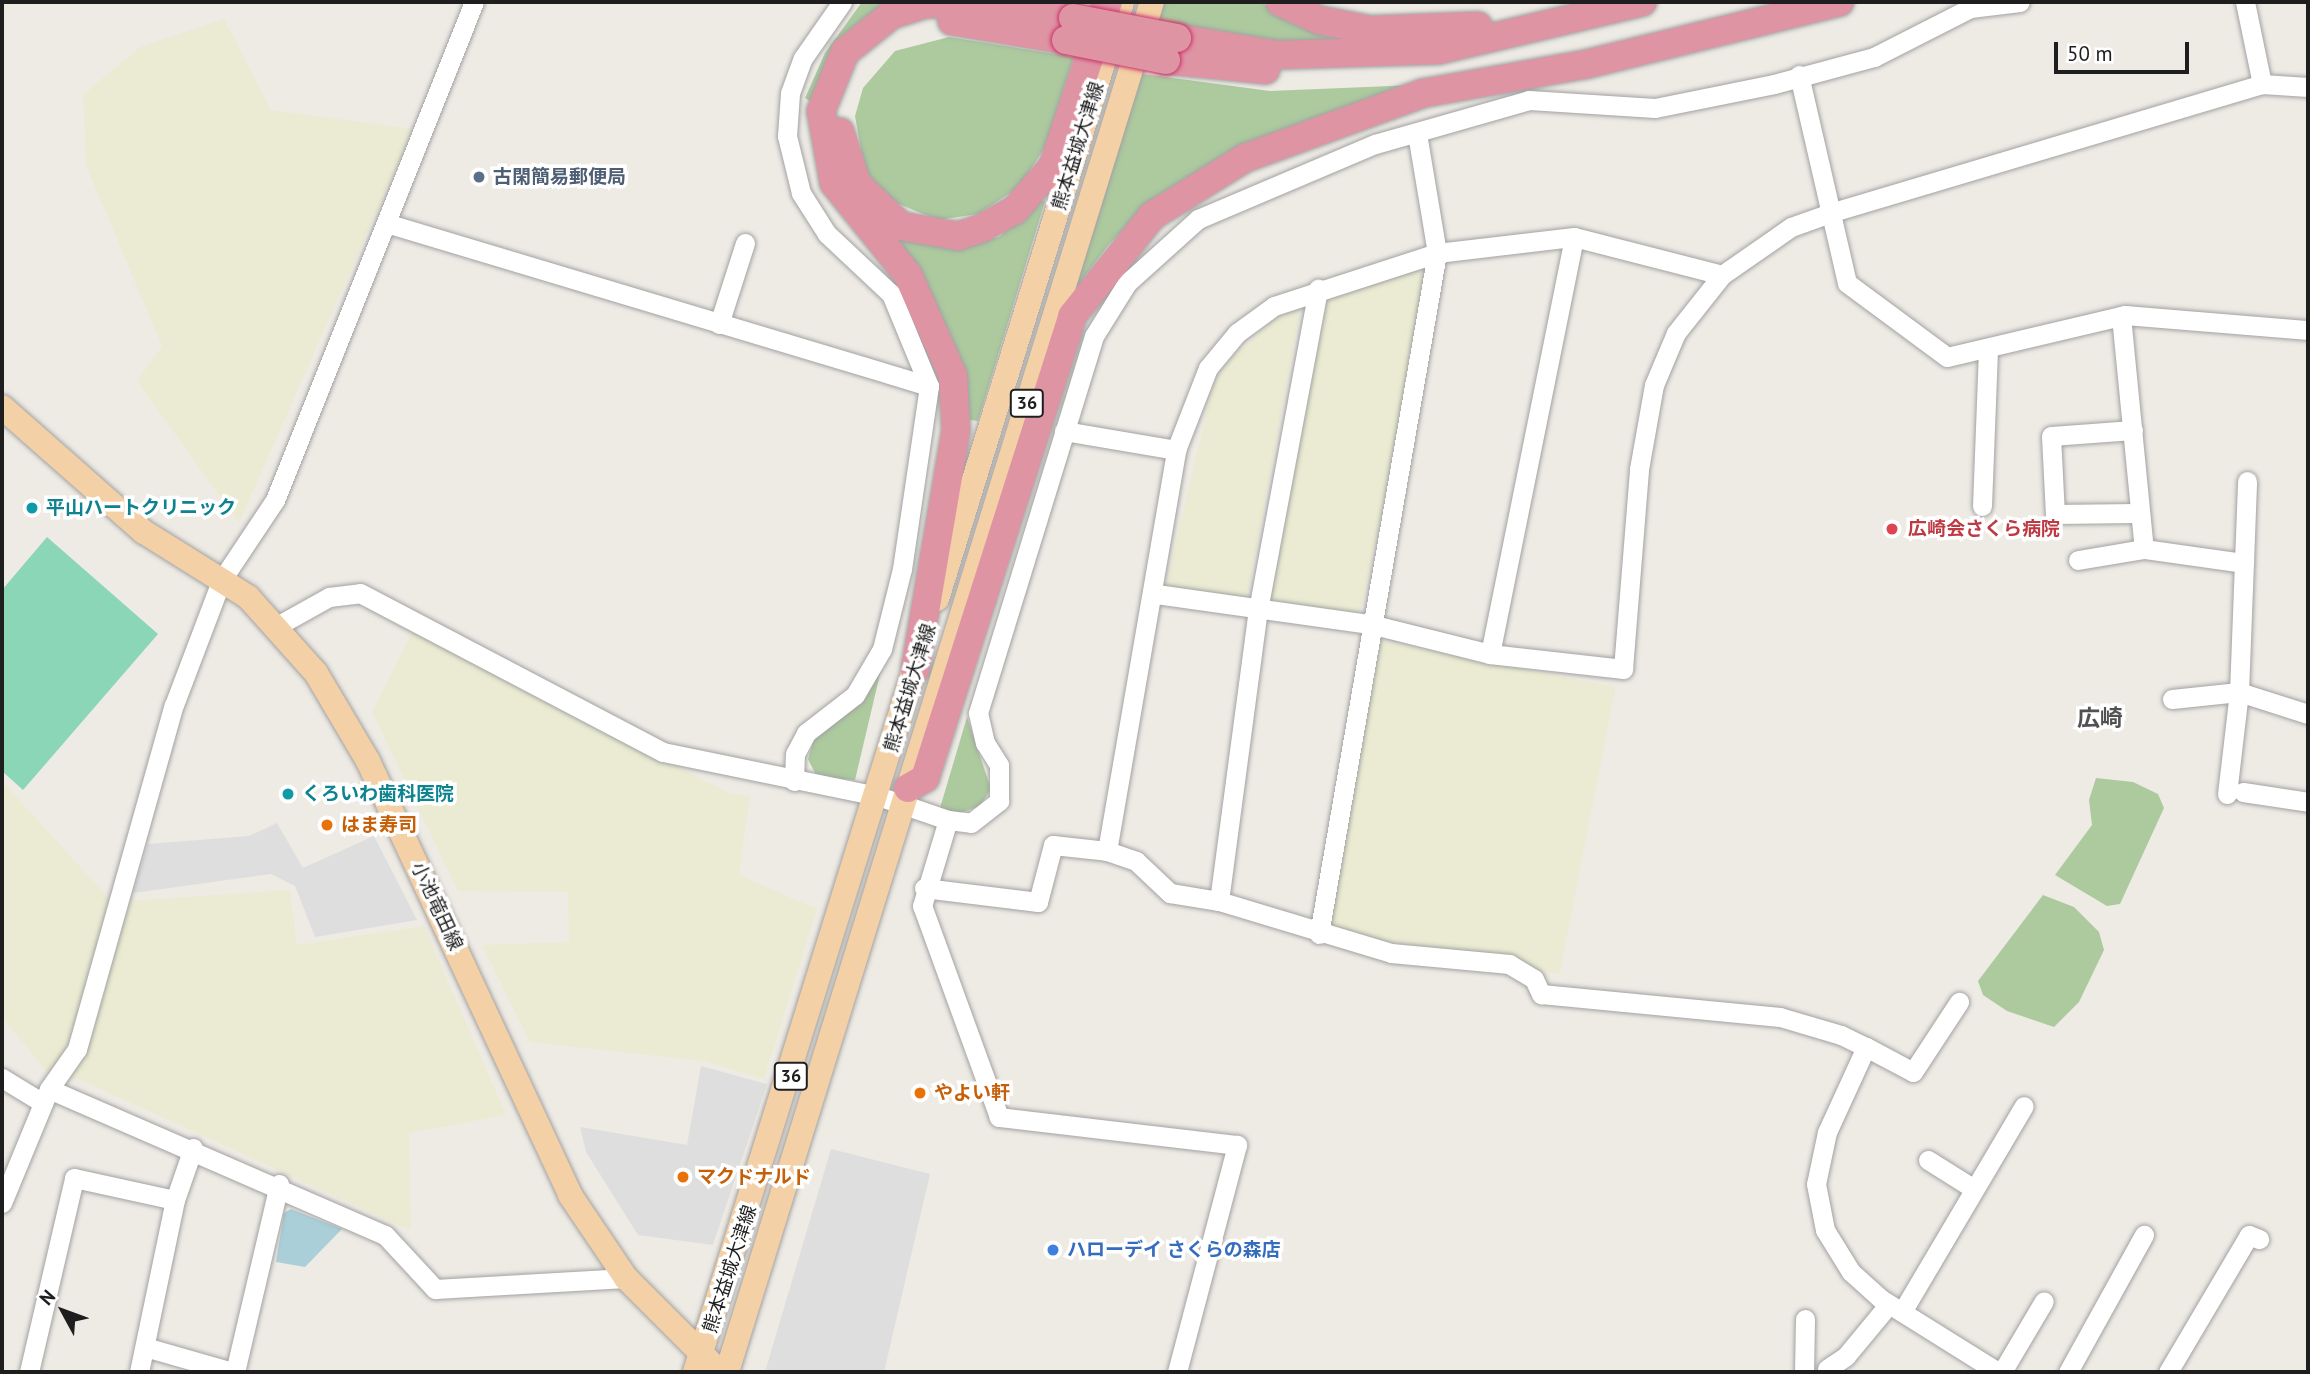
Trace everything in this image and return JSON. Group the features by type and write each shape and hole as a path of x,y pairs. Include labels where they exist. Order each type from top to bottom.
{"highway":[{"path":"1070,29 962,20 918,22 879,44 849,76 838,118 857,184 901,226 930,233 958,236 1015,211 1053,166 1108,2"},
{"path":"1280,2 1319,20 1370,30 1576,18"},
{"path":"1171,49 1344,57 1439,50 1642,2"},
{"path":"905,796 925,778 1072,316 1152,216 1245,158 1338,121 1424,93 1587,64 1840,2"},
{"path":"915,670 956,431 953,376 908,275 834,183 821,111 845,52 891,15 925,4 978,4 1070,29 1301,74 1587,64"}],"main road":[{"name":"熊本益城大津線","path":"705,1366 915,670 1122,2"},
{"name":"熊本益城大津線","path":"727,1372 1152,2"},
{"name":"小池竜田線","path":"2,407 144,533 221,580 277,626 316,673 368,761 569,1195 626,1278 705,1366"}],"street":[{"path":"2,1202 46,1096 76,1049 174,705 221,580 275,500 474,2"},
{"path":"794,781 795,754 806,733 855,695 881,649 902,569 929,386 891,294 827,234 801,193 786,136 790,93 803,58 842,2"},
{"path":"277,626 329,597 360,593 663,752 794,781 878,796 905,796 948,820 971,823 999,801 999,765 985,743 978,713 1094,336 1127,283 1164,244 1254,191 1417,134 1529,100 1655,108 1874,57 1970,8 2020,2"},
{"path":"2245,2 2262,84"},
{"path":"1799,75 1833,212 1847,284 1947,357 1988,352 2121,316 2308,330"},
{"path":"1156,594 1370,624 1490,654 1623,669 1639,469 1654,385 1676,333 1721,275 1791,227 1833,212 2262,84 2308,87"},
{"path":"1319,934 1370,624 1437,253 1417,134"},
{"path":"386,223 929,386"},
{"path":"1107,851 1156,594 1177,450 1208,368 1237,333 1274,306 1318,289 1437,253 1574,237 1721,275"},
{"path":"1490,654 1574,237"},
{"path":"719,324 745,243"},
{"path":"1219,901 1258,610 1318,289"},
{"path":"2121,316 2133,430 2136,513 2144,549"},
{"path":"1982,506 1988,352"},
{"path":"2133,430 2051,436 2055,514 2136,513"},
{"path":"1065,431 1177,450"},
{"path":"2247,481 2235,793 2308,802"},
{"path":"2078,560 2144,549 2244,563"},
{"path":"2172,699 2239,692 2308,713"},
{"path":"948,820 924,888 922,906 999,1117 1237,1145 1177,1372"},
{"path":"924,888 1038,902 1053,845 1107,851 1136,861 1170,893 1219,901 1319,934 1391,953 1509,964 1534,979 1541,994 1780,1017 1866,1048 1913,1072 1959,1002"},
{"path":"1866,1048 1827,1132 1816,1184 1825,1230 1851,1272 1895,1308 2000,1372 2043,1301"},
{"path":"2,1078 193,1148 279,1184 385,1235 435,1289 626,1278"},
{"path":"1827,1369 1846,1356 1895,1308 1974,1189 2024,1106"},
{"path":"139,1372 175,1200 193,1148"},
{"path":"1928,1160 1974,1189"},
{"path":"29,1372 74,1178 175,1200"},
{"path":"145,1348 233,1372 279,1184"},
{"path":"2068,1372 2144,1235"},
{"path":"2168,1372 2249,1235 2259,1239"},
{"path":"1804,1372 1805,1319"}],"green space":[{"path":"862,2 890,2 840,39 810,101 805,98 825,53"},
{"path":"1158,2 1260,2 1331,39 1372,42 1344,50 1149,30"},
{"path":"224,19 271,110 413,129 239,523 137,381 162,346 86,165 83,95 140,47"},
{"path":"949,37 1074,57 1045,147 1019,187 978,214 938,220 894,202 865,172 855,116 863,88 895,51"},
{"path":"1136,73 1270,91 1415,85 1148,206 1109,244 1067,300"},
{"path":"1040,200 1045,201 978,421 963,419 866,209 972,244 999,237"},
{"path":"1435,263 1358,622 1270,601 1316,299"},
{"path":"1303,295 1245,608 1166,585 1216,372"},
{"path":"47,537 158,634 23,790 2,771 2,590"},
{"path":"413,630 731,794 750,796 739,875 817,909 764,1079 704,1061 530,1042 482,945 569,942 568,892 458,891 372,712"},
{"path":"1373,640 1615,687 1560,975 1317,928"},
{"path":"881,670 855,780 817,777 808,759 816,733 865,699"},
{"path":"967,717 991,789 980,806 957,814 940,808"},
{"path":"2096,778 2133,782 2158,794 2164,808 2120,904 2107,906 2055,875 2092,825 2089,800"},
{"path":"2,781 112,902 290,890 297,945 424,926 506,1115 409,1133 411,1231 83,1081 48,1073 2,1017"},
{"path":"2043,895 2074,907 2099,932 2104,950 2079,1002 2054,1027 2007,1011 1983,995 1978,981"}],"shaded area":[{"path":"277,823 303,868 374,836 417,920 315,937 295,886 271,874 133,893 148,844 249,836"},
{"path":"701,1066 767,1084 713,1245 638,1235 586,1152 580,1127 687,1145"},
{"path":"831,1149 930,1174 884,1372 765,1372"}],"water":[{"path":"291,1209 342,1229 305,1267 276,1262 284,1213"}],"place":[{"name":"古閑簡易郵便局","path":"479,177"},
{"name":"平山ハートクリニック","path":"32,508"},
{"name":"広崎会さくら病院","path":"1892,529"},
{"name":"くろいわ歯科医院","path":"288,794"},
{"name":"はま寿司","path":"327,825"},
{"name":"やよい軒","path":"920,1093"},
{"name":"マクドナルド","path":"683,1177"},
{"name":"ハローデイ さくらの森店","path":"1053,1250"}],"district":[{"name":"広崎","path":"2100,718"}]}
